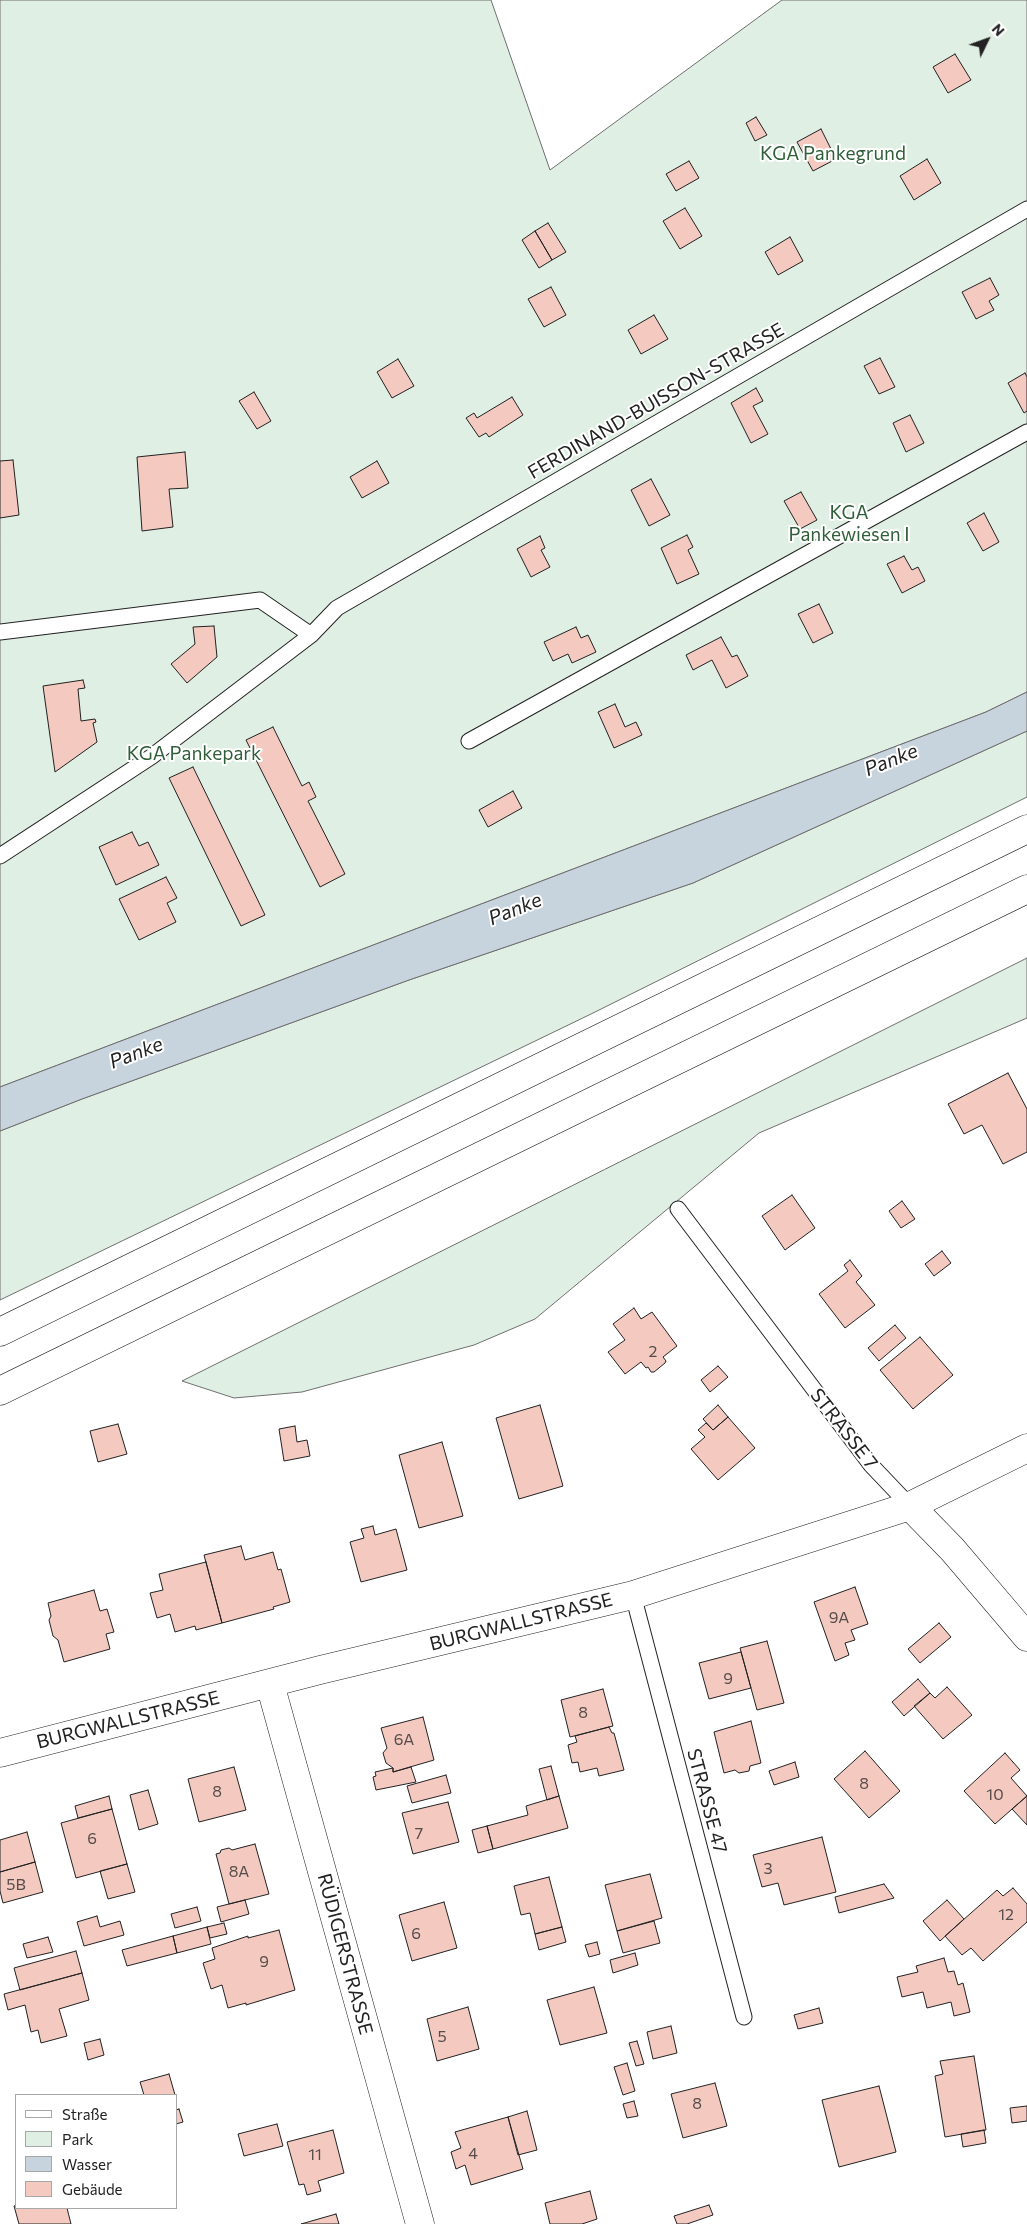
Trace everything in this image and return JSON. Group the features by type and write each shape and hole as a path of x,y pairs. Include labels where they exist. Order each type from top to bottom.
{"main road":[{"path":"0,1332 1027,829"},
{"path":"0,1391 1027,889"},
{"name":"BURGWALLSTRASSE","path":"0,1753 270,1684 633,1595 910,1506 1027,1448"},
{"name":"STRASSE 7","path":"910,1506 952,1548 1027,1637"},
{"name":"RÜDIGERSTRASSE","path":"270,1684 420,2224"}],"lane":[{"name":"FERDINAND-BUISSON-STRASSE","path":"0,856 151,757 311,635 337,608 1027,209"},
{"path":"469,741 1027,432"},
{"path":"0,632 260,600 311,635"},
{"name":"STRASSE 7","path":"678,1208 871,1465 910,1506"},
{"name":"STRASSE 47","path":"633,1595 744,2017"}],"green space":[{"path":"0,0 491,0 550,170 782,0 1027,0 1027,692 986,712 0,1087"},
{"path":"1027,731 1027,797 591,1014 0,1300 0,1131 82,1099 409,980 693,883"},
{"path":"1027,958 1027,1018 759,1133 535,1319 474,1345 302,1392 234,1398 182,1381"}],"water":[{"name":"Panke","path":"1027,692 1027,731 693,883 409,980 82,1099 0,1131 0,1087 986,712"}],"building":[{"path":"955,54 971,80 948,93 933,67"},
{"path":"756,117 767,135 755,141 746,123"},
{"path":"821,129 836,159 813,171 797,142"},
{"path":"927,159 941,183 914,200 900,176"},
{"path":"689,161 699,178 676,191 666,174"},
{"path":"685,208 702,236 680,249 663,221"},
{"path":"548,223 566,252 552,260 535,231"},
{"path":"535,231 552,260 539,268 522,240"},
{"path":"790,237 803,261 778,275 765,252"},
{"path":"990,278 999,295 989,301 994,310 976,319 962,292"},
{"path":"551,287 566,315 544,327 528,299"},
{"path":"654,315 668,339 641,354 628,330"},
{"path":"880,358 895,387 879,394 864,366"},
{"path":"398,359 414,386 392,398 377,372"},
{"path":"1025,373 1027,377 1027,411 1024,413 1008,383"},
{"path":"756,388 763,401 753,406 768,434 751,443 731,403"},
{"path":"254,392 271,421 257,429 239,401"},
{"path":"512,397 523,415 489,437 486,433 479,437 466,418 474,413 477,418"},
{"path":"910,415 924,443 906,452 893,423"},
{"path":"185,452 188,488 169,489 173,527 142,531 137,457"},
{"path":"13,460 19,515 0,518 0,461"},
{"path":"377,461 389,483 362,498 350,477"},
{"path":"651,479 670,515 649,526 631,490"},
{"path":"801,492 817,520 800,529 784,501"},
{"path":"984,513 999,542 983,551 967,523"},
{"path":"687,535 693,547 688,550 699,574 677,584 661,548"},
{"path":"540,536 545,548 541,550 550,567 531,577 517,549"},
{"path":"904,556 912,570 918,567 925,581 902,593 887,564"},
{"path":"819,604 833,633 813,643 798,614"},
{"path":"214,626 217,657 187,683 171,664 195,644 193,627"},
{"path":"576,627 581,638 588,635 596,652 572,663 568,654 553,661 544,642"},
{"path":"721,637 732,657 737,655 748,676 726,688 712,660 693,670 686,655"},
{"path":"83,680 85,688 78,689 81,721 95,719 96,722 93,723 97,742 55,772 43,686"},
{"path":"615,704 625,727 636,722 642,735 614,748 598,712"},
{"path":"273,727 302,786 309,782 316,797 308,801 345,874 320,887 246,740"},
{"path":"193,767 265,915 241,926 169,778"},
{"path":"513,791 522,808 488,827 479,810"},
{"path":"132,832 139,846 148,842 159,865 116,885 99,847"},
{"path":"166,877 177,898 167,903 176,922 139,940 119,899"},
{"path":"1008,1073 1027,1109 1027,1152 1003,1164 982,1125 964,1134 948,1104"},
{"path":"792,1195 815,1228 785,1250 762,1216"},
{"path":"902,1201 915,1219 901,1228 889,1211"},
{"path":"942,1251 951,1263 934,1276 925,1264"},
{"path":"850,1260 862,1276 856,1282 875,1305 845,1328 819,1294 848,1271 844,1265"},
{"path":"634,1308 641,1319 652,1312 677,1346 663,1357 666,1361 665,1363 654,1372 651,1372 641,1362 625,1374 608,1352 625,1340 613,1324"},
{"path":"895,1325 906,1338 879,1361 868,1348"},
{"path":"920,1337 953,1375 913,1409 880,1370"},
{"path":"718,1366 728,1377 710,1392 701,1380"},
{"path":"540,1405 563,1486 519,1499 496,1418"},
{"path":"718,1405 728,1417 713,1430 703,1419"},
{"path":"728,1417 755,1448 718,1480 691,1449 705,1437 698,1430 706,1423 713,1430"},
{"path":"118,1424 127,1454 98,1462 90,1431"},
{"path":"295,1426 297,1442 307,1440 310,1456 284,1461 279,1429"},
{"path":"442,1442 463,1516 419,1528 399,1455"},
{"path":"373,1526 375,1535 396,1529 407,1570 361,1582 350,1542 364,1538 361,1529"},
{"path":"241,1546 245,1560 273,1552 278,1570 281,1569 290,1602 273,1607 274,1609 222,1623 204,1555"},
{"path":"206,1562 222,1623 196,1630 195,1626 175,1632 170,1614 157,1618 150,1593 163,1590 159,1574"},
{"path":"855,1587 868,1624 851,1630 855,1640 845,1643 849,1655 835,1661 814,1602"},
{"path":"94,1590 100,1611 107,1609 114,1632 106,1634 110,1649 64,1662 58,1640 53,1636 49,1620 51,1616 48,1603"},
{"path":"939,1623 951,1637 920,1663 908,1649"},
{"path":"767,1641 784,1703 757,1710 740,1648"},
{"path":"741,1652 751,1688 709,1699 699,1663"},
{"path":"918,1679 930,1693 904,1716 892,1702"},
{"path":"947,1687 972,1715 943,1739 914,1706 930,1693 935,1698"},
{"path":"603,1689 613,1726 570,1737 561,1700"},
{"path":"423,1717 434,1760 393,1772 393,1768 386,1763 383,1753 387,1748 381,1728"},
{"path":"751,1721 761,1763 750,1766 749,1771 739,1773 735,1770 724,1773 714,1732"},
{"path":"609,1727 612,1733 614,1733 624,1770 599,1776 597,1768 580,1772 578,1762 572,1763 568,1745 577,1742 575,1736"},
{"path":"865,1751 900,1791 869,1818 834,1779"},
{"path":"1005,1753 1020,1770 1011,1778 1027,1796 995,1824 964,1791"},
{"path":"795,1762 799,1777 774,1785 769,1771"},
{"path":"551,1766 559,1796 547,1800 539,1769"},
{"path":"234,1767 246,1810 199,1822 188,1779"},
{"path":"411,1767 416,1782 376,1790 373,1777 376,1776 375,1772 393,1768 393,1772"},
{"path":"446,1775 451,1793 412,1803 407,1786"},
{"path":"148,1790 158,1824 139,1830 130,1795"},
{"path":"109,1796 112,1809 78,1818 75,1806"},
{"path":"559,1796 568,1828 493,1849 487,1826 528,1815 526,1806"},
{"path":"1027,1796 1027,1825 1012,1809"},
{"path":"448,1802 459,1842 413,1854 402,1813"},
{"path":"112,1809 127,1864 76,1878 61,1823"},
{"path":"487,1826 493,1849 478,1853 472,1830"},
{"path":"27,1832 35,1862 0,1872 0,1840"},
{"path":"822,1837 836,1892 784,1905 778,1883 762,1887 753,1855"},
{"path":"255,1844 269,1894 229,1904 216,1854 220,1853 221,1850 229,1848 232,1850"},
{"path":"35,1862 43,1892 3,1903 0,1891 0,1872"},
{"path":"127,1864 135,1892 108,1899 100,1871"},
{"path":"650,1874 662,1918 617,1931 605,1885"},
{"path":"549,1877 562,1927 535,1934 530,1913 521,1915 514,1886"},
{"path":"884,1884 894,1898 839,1913 835,1897"},
{"path":"1013,1888 1027,1904 1027,1922 983,1961 971,1948 962,1955 945,1936 997,1890 1003,1896"},
{"path":"245,1900 249,1914 221,1922 217,1907"},
{"path":"947,1900 964,1919 940,1941 923,1921"},
{"path":"444,1902 457,1948 412,1961 399,1915"},
{"path":"197,1907 201,1921 175,1928 171,1914"},
{"path":"97,1916 100,1927 120,1921 124,1935 84,1946 77,1922"},
{"path":"654,1921 660,1943 623,1953 617,1931"},
{"path":"224,1923 227,1934 210,1938 207,1927"},
{"path":"207,1927 211,1944 177,1953 173,1936"},
{"path":"562,1927 566,1942 539,1950 535,1934"},
{"path":"279,1930 295,1990 246,2005 246,2003 228,2008 222,1985 211,1989 203,1963 215,1959 212,1948 248,1936 248,1938"},
{"path":"173,1936 177,1953 127,1966 122,1950"},
{"path":"48,1937 53,1952 27,1958 23,1944"},
{"path":"597,1942 600,1954 589,1957 585,1945"},
{"path":"76,1951 82,1973 20,1990 14,1968"},
{"path":"635,1953 638,1965 613,1973 610,1960"},
{"path":"944,1958 948,1972 954,1971 958,1985 963,1983 970,2012 954,2016 951,2002 927,2008 923,1992 902,1997 897,1977 918,1972 916,1966"},
{"path":"82,1973 89,2000 59,2009 67,2036 41,2043 38,2030 31,2032 25,2005 8,2010 4,1994"},
{"path":"594,1987 607,2033 560,2045 547,2000"},
{"path":"468,2007 479,2049 437,2061 427,2019"},
{"path":"819,2008 823,2023 798,2029 794,2015"},
{"path":"671,2026 677,2053 653,2059 647,2032"},
{"path":"100,2039 104,2055 88,2060 84,2043"},
{"path":"637,2041 644,2064 636,2066 629,2043"},
{"path":"974,2056 986,2130 945,2137 935,2076 943,2074 940,2061"},
{"path":"627,2063 635,2091 623,2095 614,2067"},
{"path":"169,2074 175,2094 144,2094 140,2082"},
{"path":"715,2083 727,2126 683,2138 671,2094"},
{"path":"879,2086 896,2152 839,2167 822,2100"},
{"path":"634,2101 638,2116 627,2118 623,2104"},
{"path":"1027,2106 1027,2121 1012,2123 1010,2108"},
{"path":"178,2109 183,2122 178,2123"},
{"path":"527,2111 537,2150 518,2155 508,2117"},
{"path":"508,2117 523,2169 471,2185 465,2165 456,2169 451,2152 461,2148 455,2132"},
{"path":"277,2124 283,2146 244,2156 238,2134"},
{"path":"333,2130 344,2173 318,2181 321,2191 307,2195 304,2184 299,2185 287,2142"},
{"path":"984,2130 986,2143 963,2147 961,2134"},
{"path":"590,2191 597,2219 582,2224 550,2224 545,2203"},
{"path":"709,2205 713,2215 687,2224 677,2224 674,2216"},
{"path":"14,2206 15,2209 67,2209 71,2224 19,2224"},
{"path":"336,2214 339,2224 301,2224"}],"park label":[{"name":"KGA Pankegrund","path":"833,154"},
{"name":"KGA Pankewiesen I","path":"849,524"},
{"name":"KGA Pankepark","path":"194,754"}]}
